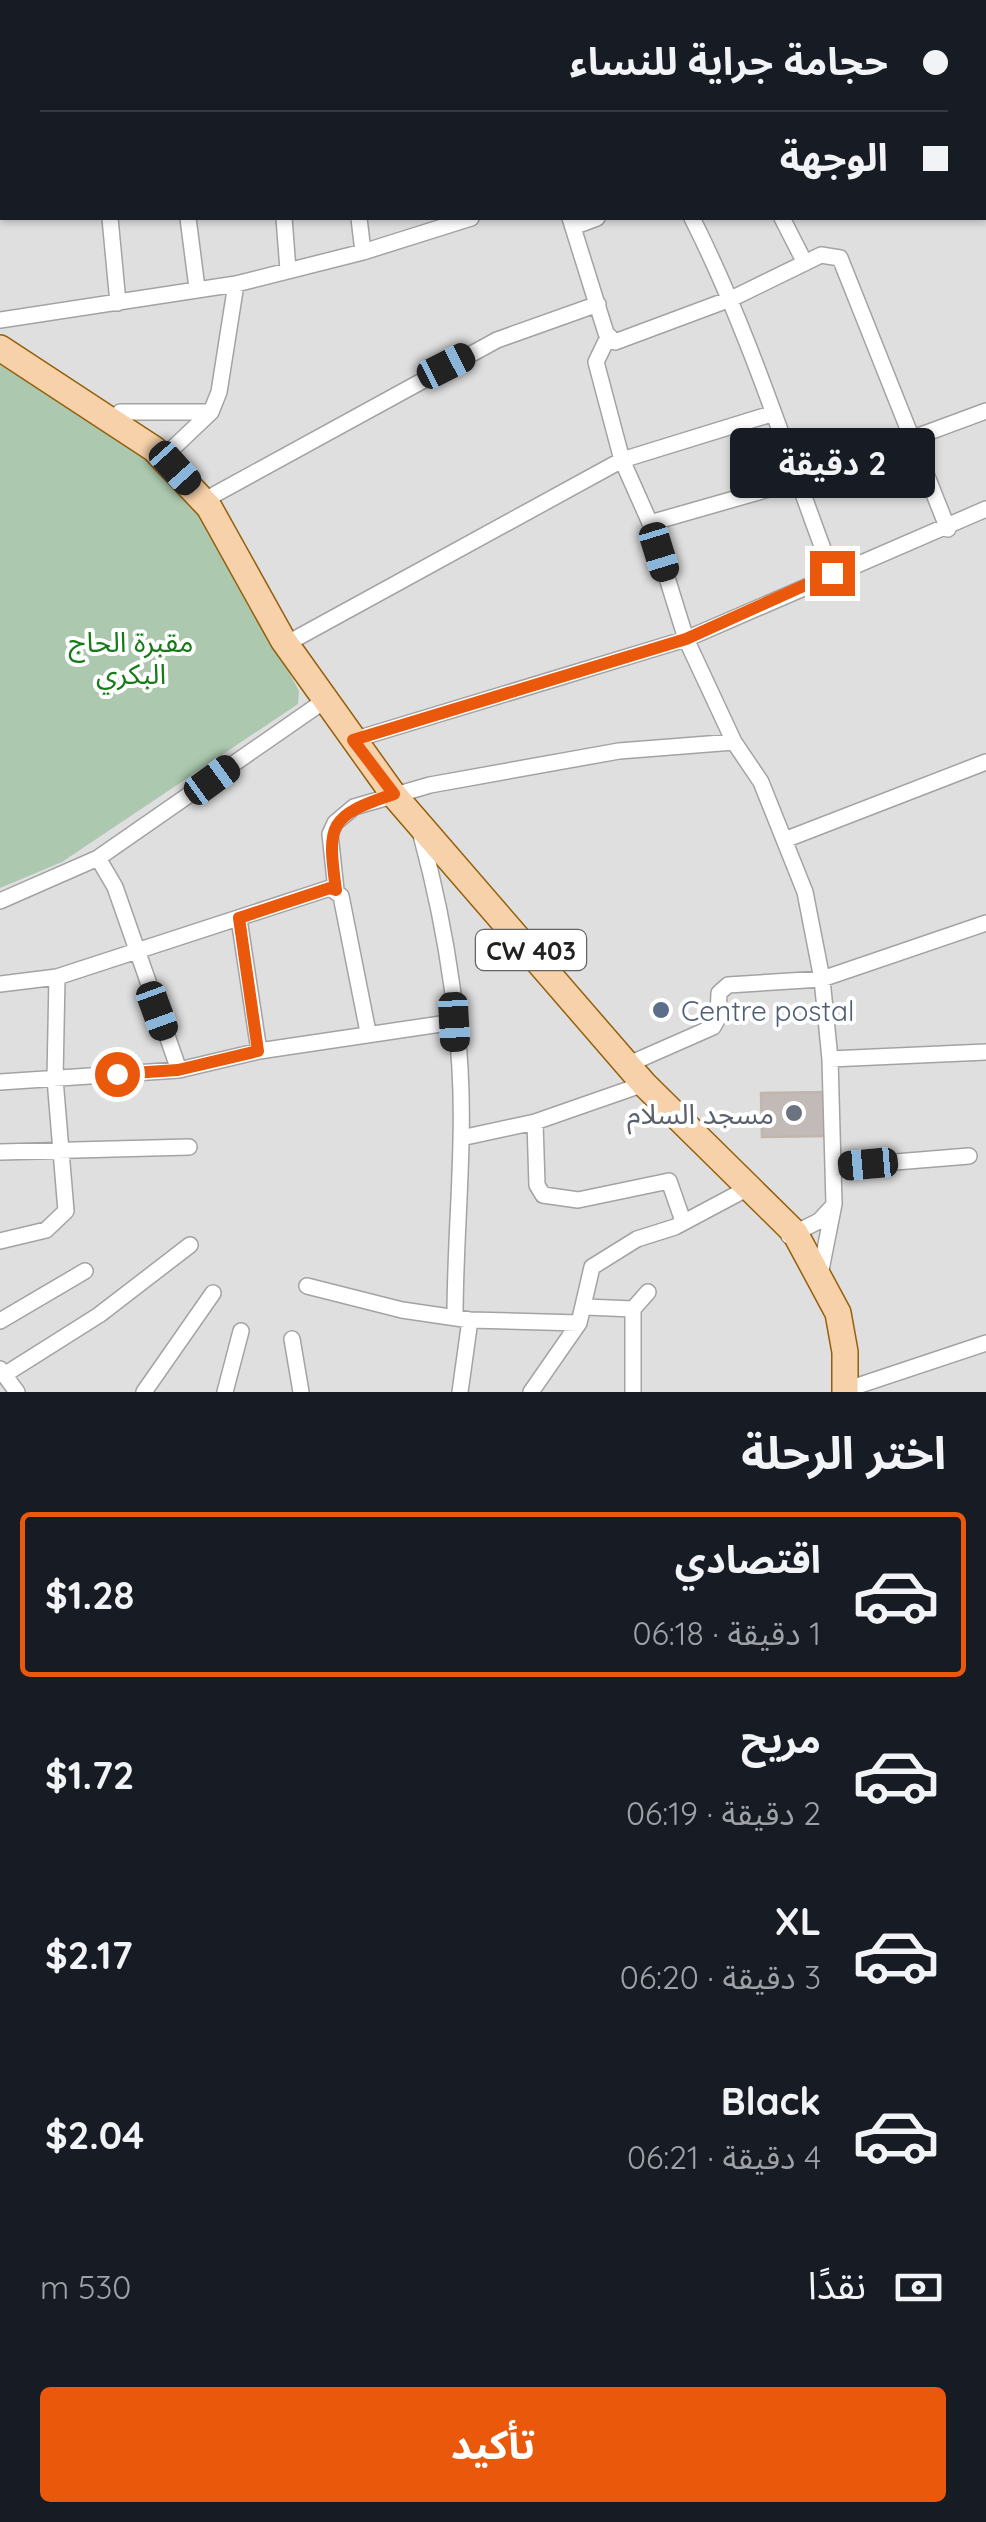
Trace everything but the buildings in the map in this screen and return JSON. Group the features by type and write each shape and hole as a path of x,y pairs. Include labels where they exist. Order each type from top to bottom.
{"main road":[{"name":"CW 403","path":"0,337 120,412 171,450 212,496 295,639 324,701"},
{"name":"CW 403","path":"0,348 175,468 209,508 283,640 394,794 636,1074 752,1186 790,1236 819,1282 842,1330 842,1391"}],"street":[{"path":"110,220 118,303"},
{"path":"188,220 196,288"},
{"path":"284,220 288,270"},
{"path":"360,220 363,252"},
{"path":"0,320 236,284 363,252 459,220"},
{"path":"693,220 732,298 832,573"},
{"path":"783,220 805,262"},
{"path":"572,222 608,337 596,362 622,460 650,522 686,639 734,742 761,782 805,892 822,979 834,1167 834,1204 819,1282"},
{"path":"608,337 619,341 732,298 829,253 840,258 915,437 948,529"},
{"path":"171,450 210,412 224,376 236,284"},
{"path":"212,496 497,340 598,304"},
{"path":"650,522 797,481 986,411"},
{"path":"120,412 210,412"},
{"path":"295,639 622,460 771,414"},
{"path":"353,740 686,639 832,573 948,529 986,509"},
{"path":"0,901 98,858 324,701"},
{"path":"336,890 330,846 335,823 354,807 394,794 620,751 734,742"},
{"path":"787,839 986,762"},
{"path":"417,817 450,965 462,1138 460,1392"},
{"path":"98,858 115,886 178,1070"},
{"path":"0,984 57,977 330,888 341,896 368,1032"},
{"path":"239,918 258,1051"},
{"path":"462,1138 535,1122 636,1074 713,1027 718,1018 718,993 725,986 822,979 986,923"},
{"path":"0,1241 46,1230 60,1221 66,1210 64,1150 55,1079 57,977"},
{"path":"0,1082 178,1070 258,1051 454,1022"},
{"path":"830,1058 986,1052"},
{"path":"535,1122 537,1185 543,1195 578,1200 669,1181 683,1222"},
{"path":"0,1152 189,1147"},
{"path":"834,1167 969,1156"},
{"path":"531,1392 582,1315 592,1267 637,1239 683,1222 752,1186"},
{"path":"790,1236 819,1220 834,1204"},
{"path":"17,1392 2,1372 99,1315 190,1245"},
{"path":"0,1320 85,1271"},
{"path":"307,1286 402,1310 462,1318 582,1315 632,1309 648,1292"},
{"path":"144,1392 213,1294"},
{"path":"632,1309 633,1392"},
{"path":"226,1392 240,1331"},
{"path":"292,1339 301,1392"},
{"path":"842,1391 986,1343"}],"shaded area":[{"path":"0,220 986,220 986,1392 0,1392"}],"green space":[{"name":"مقبرة الحاج البكري","path":"0,365 156,458 197,502 299,691 298,704 62,862 0,888"}],"place":[{"name":"Centre postal","path":"661,1010"},
{"name":"مسجد السلام","path":"794,1113"}],"route":[{"path":"117,1074 178,1070 258,1051 239,918 330,888 336,890 330,846 335,823 354,807 394,794 353,740 686,639 832,573"}]}
